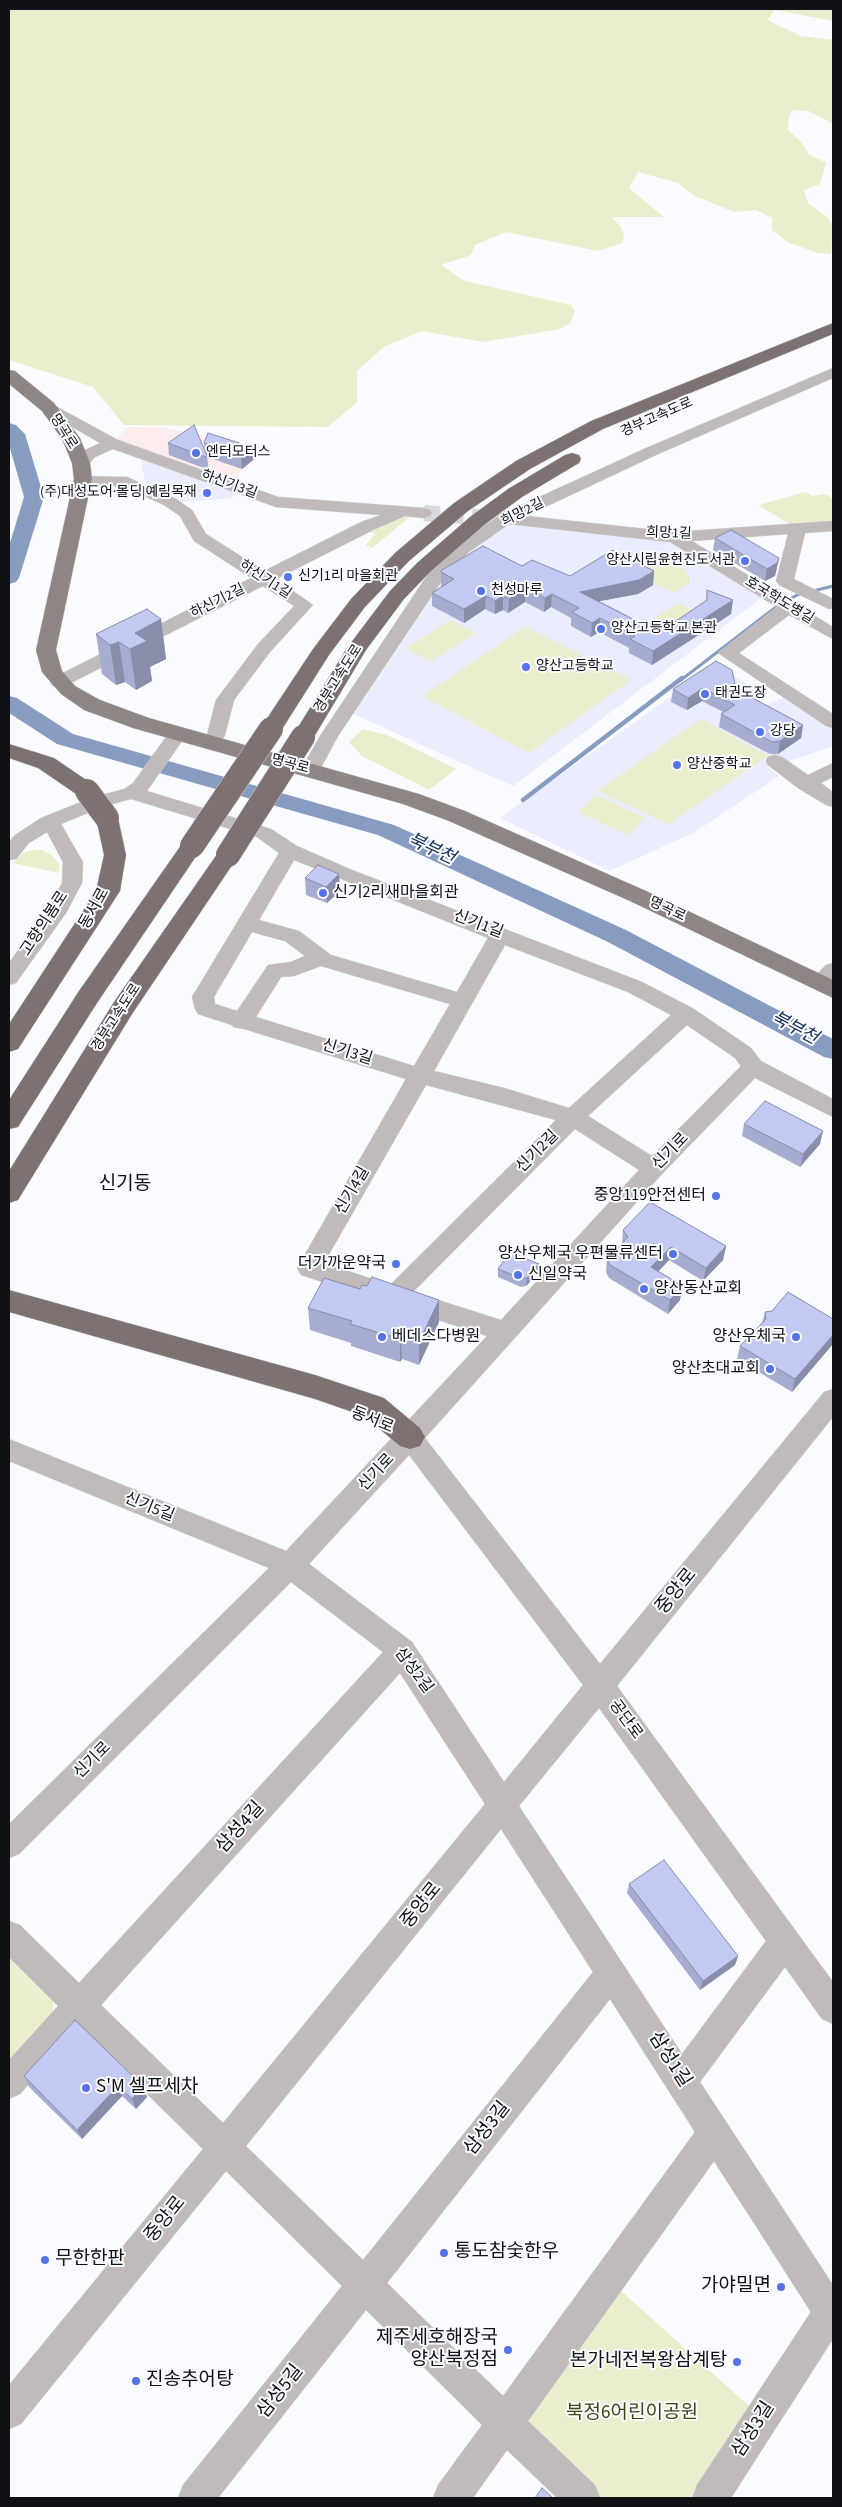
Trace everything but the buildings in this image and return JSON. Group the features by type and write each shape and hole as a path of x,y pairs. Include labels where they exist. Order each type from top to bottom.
{"highway":[{"name":"경부고속도로","path":"9,1120 88,997 271,729 320,653 364,597 402,557 461,507 523,465 597,424 833,328"},
{"name":"경부고속도로","path":"9,1193 123,1008 228,855 357,648 397,595 424,567 477,520 555,468 597,445 658,417 833,345"},
{"name":"동서로","path":"9,751 46,763 81,794 98,818 115,855 108,891 101,905 9,1042"},
{"name":"동서로","path":"9,762 33,770 81,794"},
{"name":"동서로","path":"9,1019 93,889 99,862 98,818"},
{"name":"동서로","path":"9,1300 323,1390 374,1407 410,1437"},
{"name":"동서로","path":"9,1315 346,1411 410,1437"}],"main road":[{"name":"명곡로","path":"9,375 48,407 71,438 82,471 48,635 48,662 59,682 78,698 92,705 178,734 411,799 457,816 829,981"}],"street":[{"name":"희망2길","path":"310,771 329,736 441,569 463,548 506,519 655,450 833,373"},
{"name":"하신기3길","path":"48,407 112,443 276,502 424,514"},
{"path":"64,429 112,443"},
{"path":"82,471 89,454 112,443"},
{"name":"하신기1길","path":"82,471 127,482 170,502 186,513 200,537 304,605 264,648 225,700 216,735 211,744"},
{"name":"하신기2길","path":"59,682 367,526 404,512"},
{"name":"희망1길","path":"506,519 674,537 833,526"},
{"path":"798,528 785,581 831,604"},
{"name":"호국학도병길","path":"674,537 833,634"},
{"path":"784,604 727,653 833,722"},
{"path":"804,616 831,604"},
{"path":"9,854 22,839 48,822 98,802 135,790 178,734"},
{"path":"775,761 833,802"},
{"path":"805,784 833,769"},
{"name":"신기1길","path":"135,790 264,834 290,851 635,987 686,1014 743,1053 752,1067"},
{"name":"고향의봄로","path":"9,978 59,908 72,883 73,862 56,830 48,822"},
{"name":"신기3길","path":"290,851 203,997 206,1010 419,1075 504,1096 573,1117 654,1168"},
{"path":"246,923 292,936 321,958 461,1000"},
{"name":"신기4길","path":"501,934 461,1000 309,1268 506,1332"},
{"path":"241,1022 275,970 294,969 321,958"},
{"name":"신기2길","path":"394,1296 573,1117 686,1014"},
{"path":"752,1067 833,1108"},
{"name":"신기로","path":"9,1844 290,1565 410,1437 654,1168 752,1067"},
{"name":"중앙로","path":"9,2412 504,1806 833,1399"},
{"name":"공단로","path":"410,1437 600,1686 833,2008"},
{"name":"신기5길","path":"9,1450 290,1565"},
{"name":"삼성2길","path":"290,1565 402,1651 504,1806"},
{"name":"삼성4길","path":"9,2083 402,1651"},
{"name":"삼성1길","path":"504,1806 833,2312"},
{"path":"9,1936 582,2498"},
{"path":"682,2081 785,1941"},
{"name":"삼성3길","path":"365,2286 612,1972"},
{"path":"451,2498 715,2132"},
{"name":"삼성5길","path":"196,2498 365,2286"},
{"name":"삼성3길","path":"710,2498 833,2312"}],"shaded area":[{"path":"128,427 162,427 206,437 237,451 260,457 227,481 118,442 118,437"},
{"path":"141,460 232,489 234,493 232,498 182,502 150,489 145,483"},
{"name":"양산고등학교","path":"504,521 670,541 763,597 513,786 351,713 442,573"},
{"name":"양산중학교","path":"716,664 750,686 757,700 767,705 784,697 833,729 833,746 769,768 779,776 695,832 610,871 500,818"}],"green space":[{"path":"9,9 833,9 833,21 775,10 767,20 801,36 833,40 833,124 809,111 793,110 789,116 788,130 800,141 809,154 826,163 820,184 804,190 808,203 828,218 833,226 831,254 818,253 787,242 772,230 772,218 756,210 734,212 695,196 678,183 638,172 629,188 664,217 612,217 622,229 624,237 622,243 598,251 506,232 475,245 471,255 441,265 465,281 571,305 575,311 570,323 560,329 483,342 422,331 384,347 357,371 357,402 328,427 124,425 93,387 9,360"},
{"path":"806,492 812,496 825,494 833,499 833,523 791,525 758,505"},
{"path":"411,516 372,548 366,545 375,534 370,532 400,518"},
{"path":"624,553 651,555 654,561 661,563 680,562 690,579 690,583 674,593 610,562"},
{"path":"678,603 697,613 661,636 642,626"},
{"path":"451,620 476,633 430,662 406,648"},
{"path":"525,627 631,680 529,753 422,696"},
{"path":"701,719 768,756 669,824 597,791"},
{"path":"363,729 387,735 456,769 429,790 362,756 349,742"},
{"path":"596,795 646,818 628,835 578,812"},
{"path":"41,850 52,855 59,864 59,873 12,863 23,853"},
{"path":"9,1950 53,1992 53,2015 9,2061"},
{"name":"북정6어린이공원","path":"619,2289 750,2407 690,2498 594,2498 531,2437 528,2414"}],"waterway":[{"name":"북부천","path":"9,429 15,434 34,497 9,578"},
{"path":"681,680 776,607 797,595 833,586"},
{"path":"523,800 682,678"},
{"name":"북부천","path":"9,703 65,739 386,830 617,936 833,1050"}],"tunnel":[{"path":"424,513 506,519"}],"place":[{"name":"엔터모터스","path":"196,453"},
{"name":"(주)대성도어·몰딩|예림목재","path":"207,493"},
{"name":"양산시립윤현진도서관","path":"745,561"},
{"name":"신기1리 마을회관","path":"288,577"},
{"name":"천성마루","path":"481,591"},
{"name":"양산고등학교 본관","path":"601,629"},
{"name":"양산고등학교","path":"526,667"},
{"name":"태권도장","path":"705,694"},
{"name":"강당","path":"760,732"},
{"name":"양산중학교","path":"677,765"},
{"name":"신기2리새마을회관","path":"323,893"},
{"name":"중앙119안전센터","path":"716,1196"},
{"name":"양산우체국 우편물류센터","path":"673,1254"},
{"name":"더가까운약국","path":"396,1264"},
{"name":"신일약국","path":"518,1275"},
{"name":"양산동산교회","path":"644,1289"},
{"name":"베데스다병원","path":"382,1337"},
{"name":"양산우체국","path":"796,1337"},
{"name":"양산초대교회","path":"770,1369"},
{"name":"S'M 셀프세차","path":"86,2088"},
{"name":"통도참숯한우","path":"444,2253"},
{"name":"무한한판","path":"45,2260"},
{"name":"가야밀면","path":"781,2287"},
{"name":"제주세호해장국 양산북정점","path":"508,2350"},
{"name":"본가네전복왕삼계탕","path":"737,2362"},
{"name":"진송추어탕","path":"136,2381"}],"district":[{"name":"신기동","path":"125,1185"}]}
